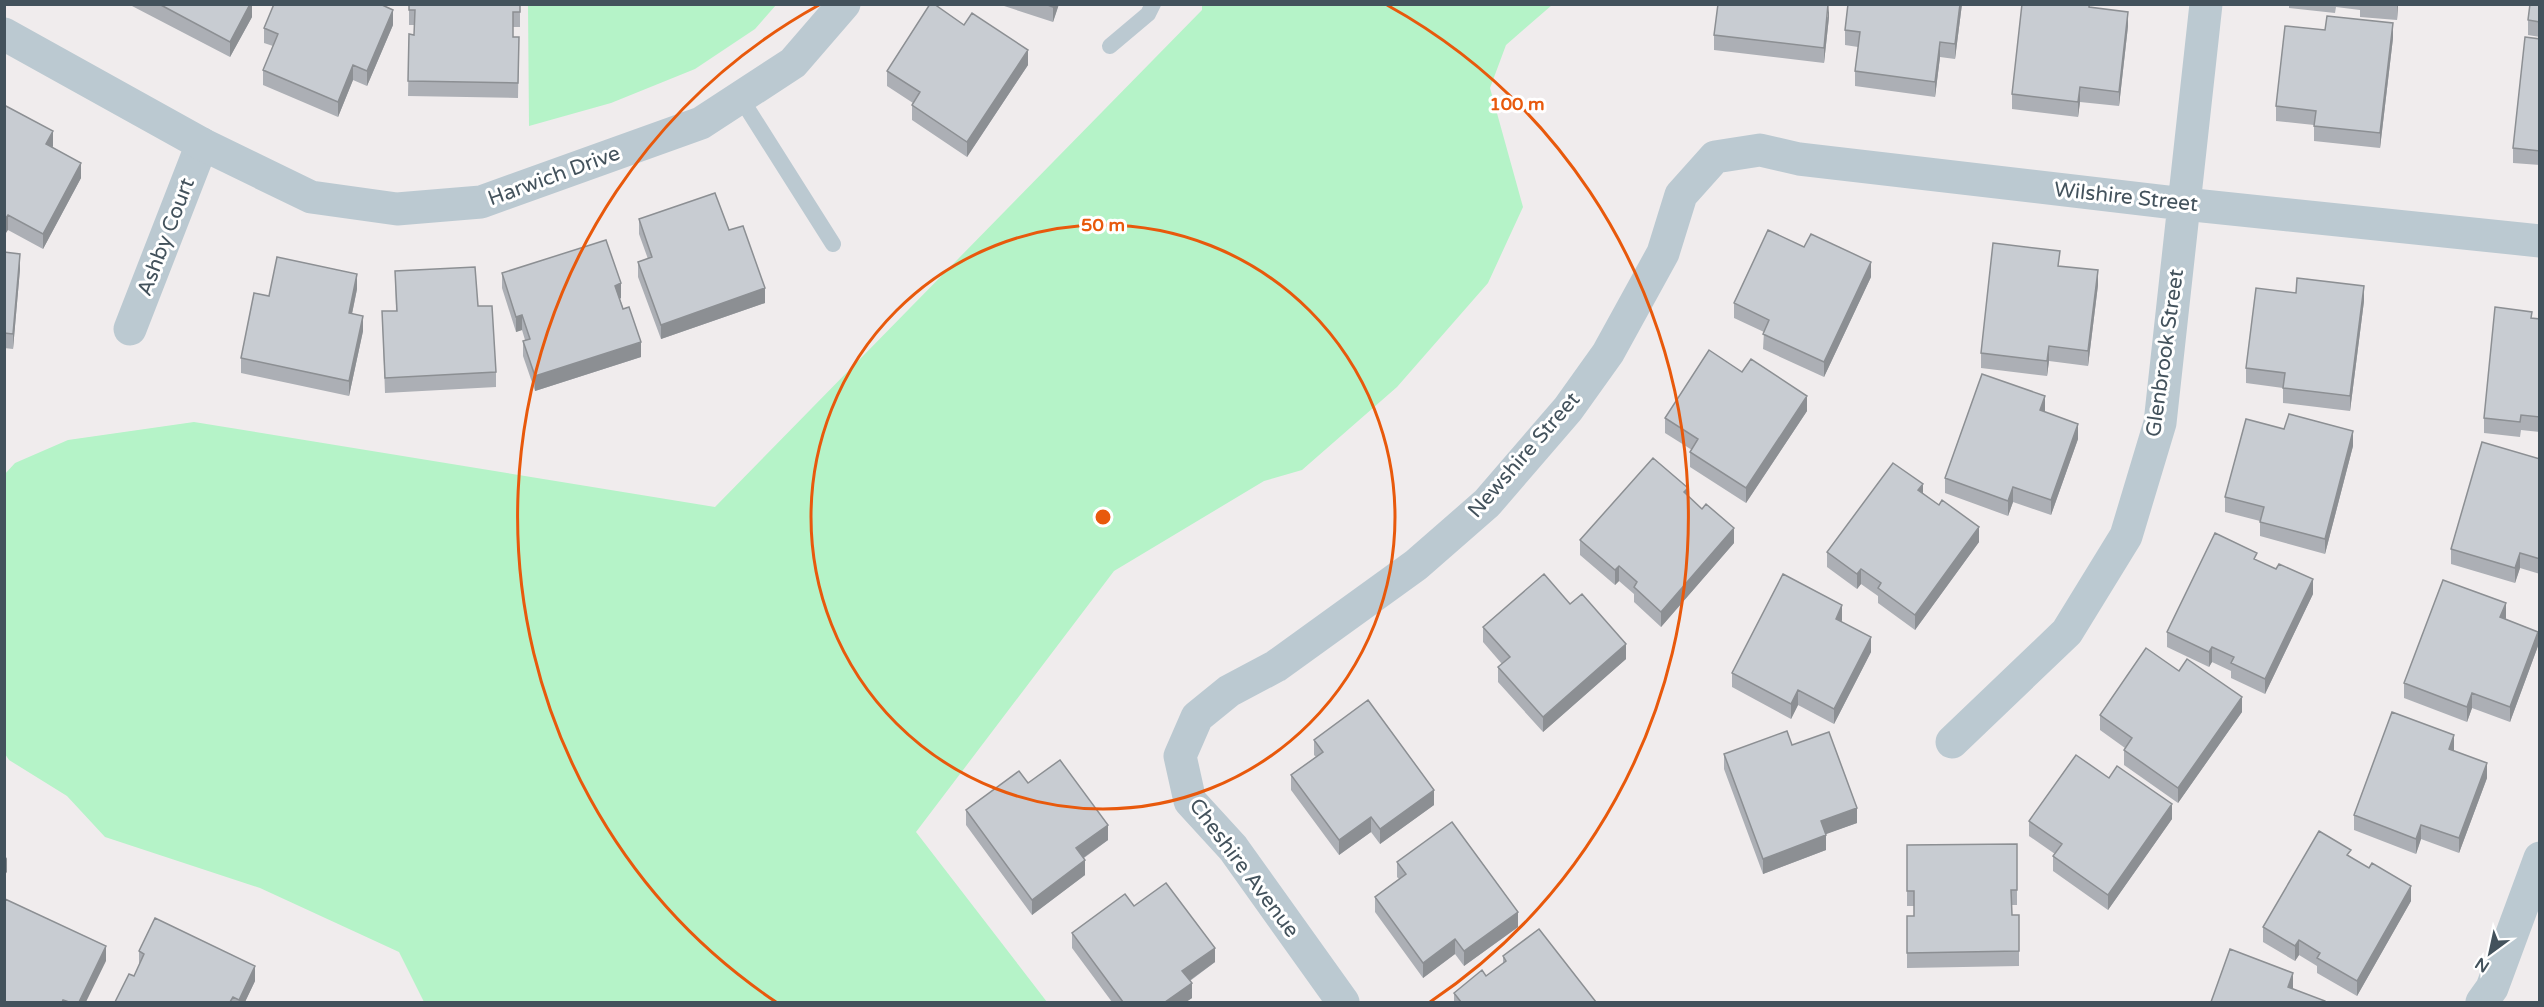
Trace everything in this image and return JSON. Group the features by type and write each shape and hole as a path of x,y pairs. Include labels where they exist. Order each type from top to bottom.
{"street":[{"name":"Harwich Drive","path":"4,34 202,144 311,197 397,209 481,202 701,123 793,63 844,4"},
{"name":"Glenbrook Street","path":"1952,742 2067,632 2126,536 2160,423 2206,4"},
{"name":"Ashby Court","path":"130,329 202,144"},
{"name":"Wilshire Street","path":"1715,157 1760,150 1800,159 2184,204 2540,241"},
{"name":"Newshire Street","path":"1180,756 1197,717 1229,691 1276,666 1416,565 1487,503 1568,410 1608,353 1663,253 1682,195 1715,157"},
{"name":"Cheshire Avenue","path":"1180,756 1190,801 1233,848 1343,1002"},
{"path":"2482,1002 2492,988 2540,858"}],"lane":[{"path":"1110,46 1148,14 1153,4"},
{"path":"740,97 833,244"}],"green space":[{"path":"528,4 776,5 755,29 695,69 611,103 529,126"},
{"path":"1202,5 1552,5 1506,45 1490,88 1523,207 1488,283 1397,387 1302,470 1264,481 1114,571 916,832 1047,1002 424,1002 399,952 260,888 105,837 67,796 9,760 5,754 4,475 15,463 68,440 194,422 715,507 1202,10"}],"building":[{"path":"159,4 250,4 230,42"},
{"path":"274,4 380,4 393,10 367,71 353,65 338,102 263,70 278,34 264,28"},
{"path":"409,4 520,4 520,12 513,12 513,37 519,37 518,83 408,81 409,34 414,35 415,10 409,10"},
{"path":"930,4 934,4 964,25 972,13 1028,50 967,142 912,105 920,92 887,71"},
{"path":"1718,4 1828,4 1824,48 1714,35"},
{"path":"1848,4 1960,4 1955,44 1940,42 1935,82 1855,71 1860,32 1845,30"},
{"path":"2022,4 2089,4 2089,7 2128,12 2119,92 2080,87 2078,102 2012,94"},
{"path":"2530,4 2540,4 2540,22 2528,20"},
{"path":"2327,16 2393,23 2380,133 2314,126 2316,111 2276,106 2285,26 2325,30"},
{"path":"2525,37 2540,39 2540,151 2513,148"},
{"path":"4,105 53,131 46,144 81,163 43,234 8,215 4,221"},
{"path":"715,193 729,230 743,226 765,288 661,325 638,262 652,257 639,219"},
{"path":"1768,230 1804,247 1811,234 1871,262 1824,362 1763,334 1769,320 1734,303"},
{"path":"606,240 621,283 615,286 623,309 629,307 641,342 535,376 523,341 530,339 522,315 516,317 502,273"},
{"path":"1993,243 2060,251 2058,266 2098,270 2088,351 2049,346 2047,361 1981,353"},
{"path":"4,252 20,254 13,334 4,333"},
{"path":"277,257 357,274 349,313 363,316 349,381 241,358 254,293 269,296"},
{"path":"475,267 478,306 492,306 496,372 385,378 382,311 397,311 395,271"},
{"path":"2297,278 2364,286 2350,396 2283,388 2285,373 2246,368 2256,288 2296,293"},
{"path":"2495,307 2532,312 2531,318 2540,319 2540,417 2521,415 2520,422 2484,418"},
{"path":"1709,350 1742,372 1751,359 1807,396 1746,488 1690,452 1698,439 1665,418"},
{"path":"1982,374 2045,396 2040,410 2078,424 2051,500 2013,487 2008,501 1945,478"},
{"path":"2289,414 2353,431 2325,539 2260,522 2264,507 2225,497 2246,419 2284,429"},
{"path":"2482,442 2540,459 2540,559 2520,553 2515,568 2451,549"},
{"path":"1653,458 1688,488 1684,492 1702,509 1706,504 1734,528 1661,612 1634,587 1637,582 1619,566 1615,570 1580,540"},
{"path":"1893,463 1923,484 1918,490 1939,505 1942,500 1979,527 1915,615 1878,588 1881,583 1861,569 1857,574 1827,552"},
{"path":"2215,533 2257,553 2254,559 2276,569 2279,564 2313,579 2265,679 2231,663 2234,657 2212,647 2209,652 2167,632"},
{"path":"1544,574 1570,604 1582,594 1626,644 1543,717 1498,667 1510,657 1483,627"},
{"path":"1783,574 1842,605 1836,619 1871,637 1834,709 1798,690 1791,704 1732,673"},
{"path":"2443,580 2506,603 2500,617 2538,632 2510,707 2472,693 2467,707 2404,683"},
{"path":"2146,648 2179,671 2187,659 2242,697 2178,788 2124,750 2132,738 2100,715"},
{"path":"1368,700 1434,790 1380,829 1371,817 1339,840 1291,775 1323,752 1314,740"},
{"path":"2392,712 2454,735 2449,749 2487,763 2459,838 2421,825 2416,839 2354,815"},
{"path":"1787,731 1792,745 1829,732 1857,808 1821,821 1826,835 1763,859 1724,754"},
{"path":"2076,755 2109,778 2117,766 2172,804 2108,895 2053,856 2062,844 2029,821"},
{"path":"1060,760 1108,825 1076,848 1085,860 1032,900 966,810 1019,771 1028,783"},
{"path":"1452,822 1518,912 1464,951 1455,939 1423,963 1375,897 1406,874 1397,862"},
{"path":"2319,831 2351,850 2347,855 2369,868 2372,863 2411,886 2357,981 2317,958 2320,953 2299,940 2295,946 2263,927"},
{"path":"2017,844 2017,890 2011,890 2012,915 2019,915 2019,951 1907,953 1907,916 1914,916 1914,891 1907,891 1907,845"},
{"path":"1166,883 1215,948 1182,971 1192,983 1165,1002 1123,1002 1072,933 1125,894 1134,906"},
{"path":"5,899 106,946 79,1002 63,1000 62,1002 4,1002"},
{"path":"155,918 255,966 239,1000 233,997 230,1002 115,1002 129,974 134,976 144,954 139,951"},
{"path":"1539,929 1596,1002 1461,1002 1454,993 1482,970 1486,976 1506,961 1503,956"},
{"path":"2230,949 2293,973 2288,987 2325,1002 2211,1002"}]}
